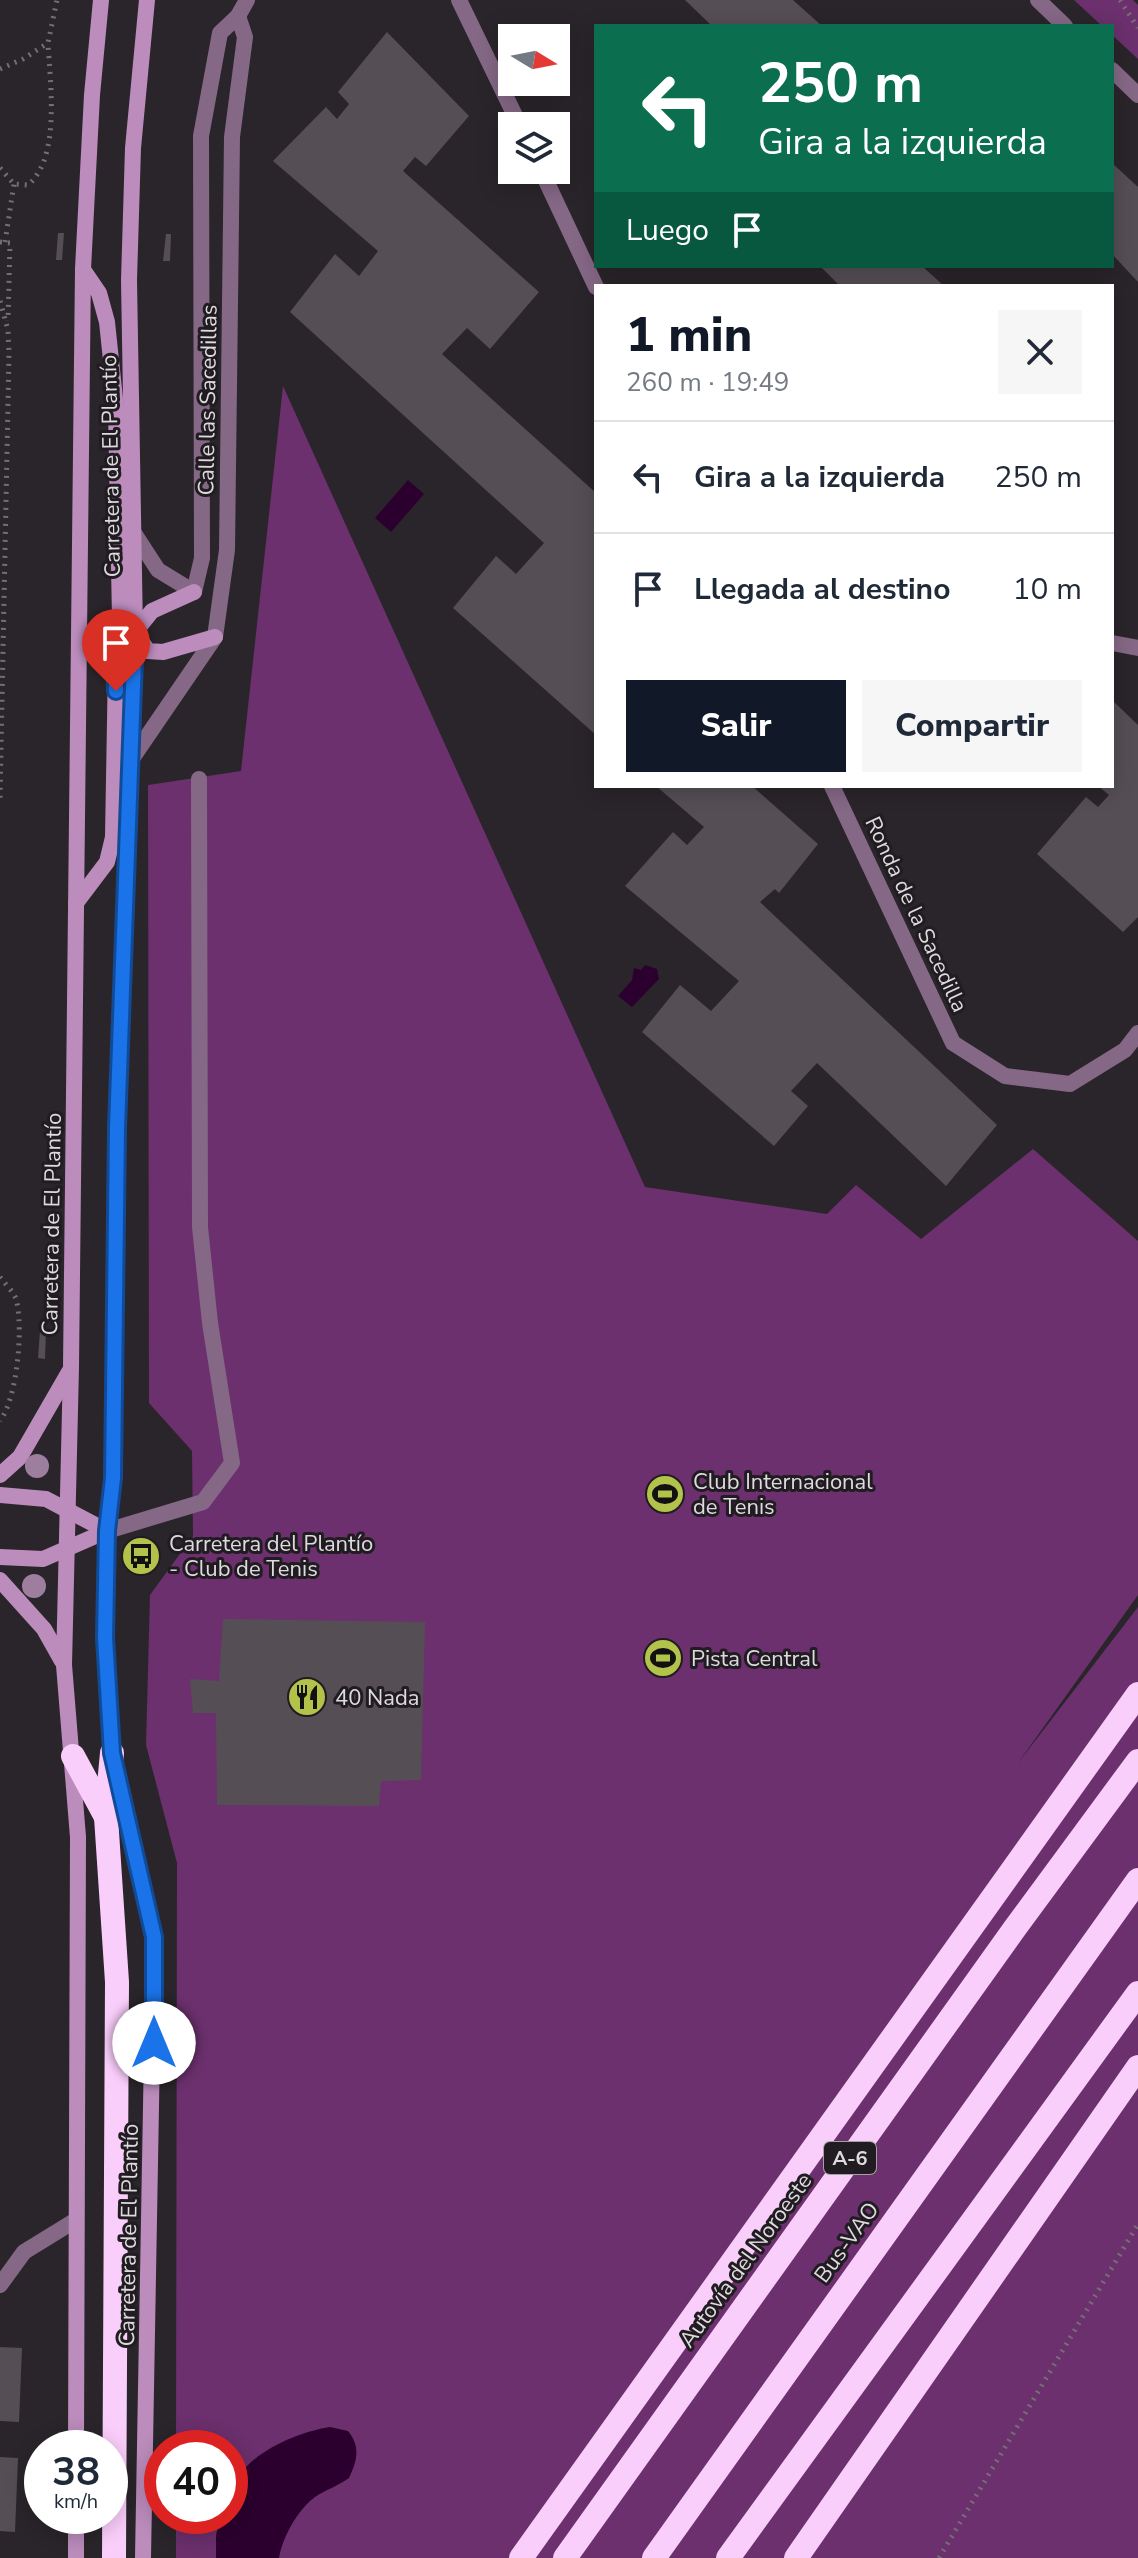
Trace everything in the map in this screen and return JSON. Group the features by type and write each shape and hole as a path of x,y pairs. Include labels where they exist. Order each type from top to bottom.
{"highway":[{"path":"521,2558 1138,1694"},
{"path":"112,1753 106,1817 117,1982 114,2558"},
{"path":"73,1756 106,1817"},
{"name":"Autovía del Noroeste","path":"565,2558 978,1979 1138,1761"},
{"name":"Bus-VAO","path":"654,2558 1138,1880"},
{"path":"728,2558 1138,1993"},
{"path":"796,2558 1138,2067"}],"street":[{"name":"Carretera de El Plantío","path":"76,2430 78,1837 64,1665 65,1549 71,1367 83,269 101,0"},
{"name":"Carretera de El Plantío","path":"143,2558 154,1937 112,1753 105,1659 107,1531 113,1478 117,1128 135,632 129,296 131,207 133,148 147,0"},
{"name":"Calle las Sacedillas","path":"194,592 202,558 201,136 220,33 238,16 247,0"},
{"path":"446,0 470,19"},
{"path":"459,0 513,112"},
{"path":"1038,0 1063,24"},
{"name":"Calle las Sacedillas","path":"131,760 215,637 227,550 232,137 245,37 238,16"},
{"path":"1114,72 1138,95"},
{"path":"548,184 595,284"},
{"path":"83,269 99,293 107,322 116,408 120,619 135,632 148,651 163,652 215,637"},
{"path":"132,530 158,570 194,592"},
{"path":"76,903 107,862 113,837 117,652 120,643 135,632 152,611 194,592"},
{"path":"1114,643 1138,648"},
{"path":"0,1557 43,1559 107,1531 203,1502 232,1463 210,1323 200,1227 199,779"},
{"name":"Ronda de la Sacedilla","path":"833,788 953,1043 1005,1076 1070,1084 1125,1050 1138,1033"},
{"path":"0,1475 20,1457 71,1367"},
{"path":"0,1495 46,1499 107,1531"},
{"path":"0,1580 44,1629 64,1665"},
{"path":"0,2285 24,2252 76,2220"},
{"path":"76,2534 76,2558"}],"path":[{"path":"0,168 14,184 28,185 38,176 47,157 50,118 48,43 57,0"},
{"path":"1120,0 1138,28"},
{"path":"0,69 48,43"},
{"path":"0,798 10,243 3,242 14,184"},
{"path":"0,301 8,330"},
{"path":"0,349 8,339"},
{"path":"0,383 8,384"},
{"path":"0,1277 17,1301 18,1329 13,1387 8,1410 0,1421"},
{"path":"939,2558 1138,2224"}],"shaded area":[{"path":"1074,0 1133,0 1138,5 1138,59 1114,37 1114,24 1100,24"},
{"name":"Club Internacional de Tenis","path":"283,386 645,1187 827,1214 856,1185 921,1239 1033,1149 1138,1241 1138,1595 1018,1763 1138,1607 1138,2558 176,2558 176,2534 248,2534 248,2430 176,2430 177,1863 146,1745 150,1595 193,1536 192,1451 149,1403 148,785 241,771"},
{"path":"408,480 424,494 391,532 375,518"},
{"path":"645,965 657,969 659,979 632,1007 618,996 632,980 634,968 641,970"},
{"path":"330,2427 348,2431 356,2448 356,2460 349,2478 315,2497 303,2509 287,2533 279,2558 216,2558 216,2534 248,2534 248,2465 285,2441"}],"building":[{"path":"685,0 793,0 820,24 710,24"},
{"path":"387,32 469,116 426,166 415,157 403,171 539,292 490,349 467,328 442,354 594,491 594,733 453,608 496,556 516,574 544,543 290,312 335,254 359,276 378,251 273,161 326,107 337,119 349,104 338,92"},
{"path":"1114,165 1138,187 1138,282 1114,256"},
{"path":"58,233 64,233 62,260 56,260"},
{"path":"166,234 171,234 170,261 163,261"},
{"path":"822,268 924,268 942,284 838,284"},
{"path":"1114,702 1138,725 1138,917 1123,932 1037,854 1086,797 1098,807 1109,795 1100,788 1114,788"},
{"path":"658,788 754,788 818,844 779,893 775,889 760,902 997,1125 946,1186 817,1063 791,1091 808,1106 774,1146 642,1032 680,985 711,1011 739,981 625,886 673,832 687,845 704,827"},
{"path":"40,1331 46,1331 45,1359 38,1358"},
{"path":"141,1543 147,1543 146,1571 139,1570"},
{"name":"40 Nada","path":"223,1619 425,1622 421,1780 381,1781 379,1806 217,1805 216,1713 193,1713 190,1679 219,1681"},
{"path":"0,2347 22,2348 19,2422 0,2421"},
{"path":"0,2457 18,2458 15,2532 0,2531"}],"place":[{"name":"Club Internacional de Tenis","path":"665,1494"},
{"name":"Carretera del Plantío - Club de Tenis","path":"141,1556"},
{"name":"Pista Central","path":"663,1658"},
{"name":"40 Nada","path":"307,1697"}],"route":[{"path":"116,691 117,652 120,643 135,632 117,1128 113,1478 107,1531 105,1659 112,1753 154,1937 154,2043"}]}
